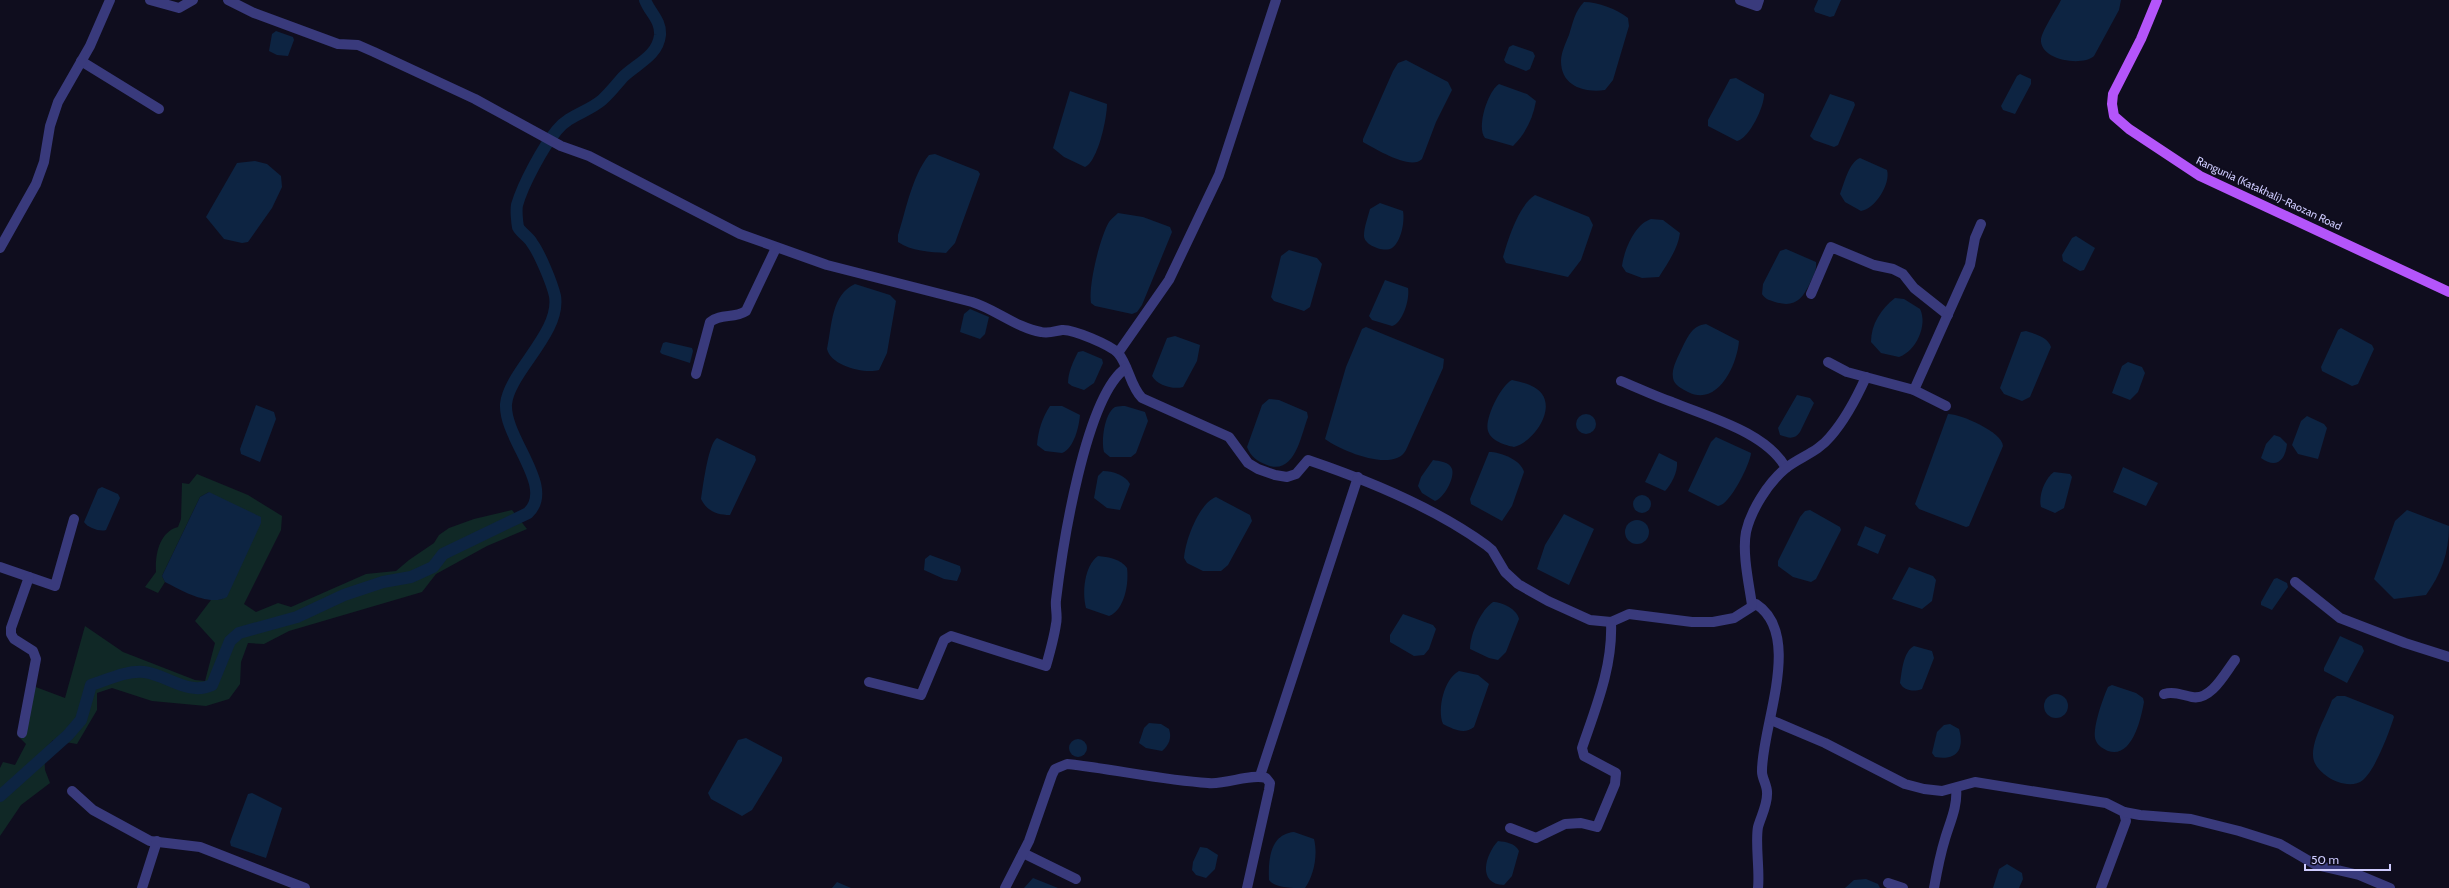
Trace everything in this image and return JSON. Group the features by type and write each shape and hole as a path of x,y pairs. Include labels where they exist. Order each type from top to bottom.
{"main road":[{"name":"Rangunia (Katakhali)-Raozan Road","path":"2157,0 2141,39 2113,94 2112,104 2114,116 2129,129 2200,176 2449,292"}],"street":[{"path":"0,248 36,184 44,162 50,126 58,102 90,46 110,0"},
{"path":"150,0 179,8 193,0"},
{"path":"228,0 254,12 338,44 358,45 374,52 475,99 561,146 589,156 740,234 827,265 972,302 990,308 1008,319 1040,332 1054,333 1062,330 1080,334 1118,353 1135,391 1142,398 1229,437 1248,463 1258,470 1275,476 1287,476 1296,474 1308,460 1358,477 1474,536 1492,550 1505,572 1518,584 1548,601 1590,620 1611,622 1629,614 1692,622 1713,622 1734,618 1744,613 1752,605"},
{"path":"1118,353 1170,280 1219,175 1276,0"},
{"path":"1740,0 1757,6 1759,0"},
{"path":"81,61 159,109"},
{"path":"1914,390 1970,265 1975,238 1981,224"},
{"path":"1811,294 1831,246 1874,265 1893,269 1903,274 1914,288 1948,315"},
{"path":"696,374 710,322 715,318 736,316 746,311 776,248"},
{"path":"1828,362 1847,372 1914,390 1946,406"},
{"path":"869,682 922,695 944,640 951,636 1046,666 1057,623 1056,602 1066,533 1082,462 1093,424 1106,393 1113,380 1126,368"},
{"path":"1752,605 1747,564 1746,533 1753,514 1767,489 1786,468 1812,454 1830,437 1866,377"},
{"path":"1621,381 1731,426 1761,442 1779,456 1786,468"},
{"path":"1260,776 1358,477"},
{"path":"0,566 55,586 74,519"},
{"path":"22,733 36,659 32,652 14,639 11,628 29,577"},
{"path":"2295,582 2340,618 2405,643 2449,657"},
{"path":"1752,605 1763,609 1775,628 1777,689 1762,773 1767,792 1758,828 1758,888"},
{"path":"1510,828 1536,838 1564,824 1581,823 1597,827 1615,784 1616,773 1611,768 1588,759 1582,752 1599,703 1607,670 1612,642 1611,622"},
{"path":"2164,694 2174,692 2196,698 2206,695 2235,660"},
{"path":"1771,720 1825,743 1905,784 1942,791 1975,782 2106,803 2124,812 2190,819 2238,831 2280,844 2316,864 2359,875 2390,888"},
{"path":"1005,888 1023,853 1055,769 1067,764 1210,784 1260,776 1266,778 1270,783 1269,790 1247,888"},
{"path":"1934,888 1938,865 1957,797 1956,788"},
{"path":"72,791 93,810 105,818 150,840 200,847 305,888"},
{"path":"2102,888 2126,821 2124,812"},
{"path":"142,888 157,841"},
{"path":"1023,853 1076,879"},
{"path":"1888,883 1903,888"}],"green space":[{"path":"197,474 248,495 282,516 281,530 244,604 256,612 278,603 291,607 366,574 396,571 434,543 439,535 449,528 474,519 512,510 527,529 487,546 436,574 422,592 289,631 264,644 248,643 241,662 240,684 229,699 206,706 152,701 112,688 97,693 97,710 77,744 53,740 44,750 45,770 50,783 21,805 0,836 0,768 3,762 15,765 26,744 17,735 33,686 65,698 85,626 123,652 195,680 205,681 215,643 195,621 211,600 223,599 209,492 200,497 162,576 165,582 158,593 145,587 156,572 156,558 162,539 166,534 178,527 181,519 182,483 189,484"}],"water":[{"path":"1818,0 1841,0 1834,16 1830,17 1815,12 1814,9"},
{"path":"2061,0 2121,0 2119,10 2094,56 2080,61 2062,60 2054,57 2042,46 2042,35"},
{"path":"1584,2 1595,3 1607,7 1628,18 1629,26 1613,80 1605,90 1589,90 1575,86 1569,82 1562,70 1561,58 1563,51 1576,13"},
{"path":"276,31 293,37 294,40 288,56 277,55 269,51 272,34"},
{"path":"1513,45 1533,52 1535,56 1530,69 1526,71 1506,63 1504,60 1509,47"},
{"path":"1406,60 1448,82 1452,90 1436,122 1422,159 1417,162 1402,161 1393,158 1363,142 1393,71 1398,63"},
{"path":"2020,74 2031,79 2031,84 2015,114 2003,110 2001,106 2017,76"},
{"path":"1736,78 1764,94 1762,106 1751,128 1742,139 1737,141 1708,126 1708,120 1730,79"},
{"path":"1499,84 1527,94 1536,101 1528,125 1522,136 1513,146 1485,138 1483,133 1482,126 1484,110 1491,94"},
{"path":"1070,91 1107,104 1098,148 1090,163 1085,167 1064,157 1053,148"},
{"path":"1830,94 1854,102 1855,105 1838,145 1834,147 1814,140 1810,136"},
{"path":"935,154 978,171 980,174 955,243 946,253 915,249 898,242 898,235 918,173 929,155"},
{"path":"1860,158 1887,170 1888,176 1881,195 1872,206 1861,211 1845,202 1840,194 1850,169 1856,160"},
{"path":"255,161 267,164 281,176 282,187 272,208 248,242 242,243 224,239 206,217 237,163"},
{"path":"1535,195 1589,217 1593,225 1581,260 1568,277 1506,263 1503,257 1511,232 1519,214 1529,200"},
{"path":"1380,203 1403,211 1403,226 1400,237 1392,248 1384,250 1371,245 1367,242 1364,236 1370,209"},
{"path":"1118,213 1143,217 1170,227 1172,232 1142,305 1137,312 1132,314 1095,306 1091,303 1091,285 1102,239 1109,222"},
{"path":"1651,219 1663,220 1680,233 1675,251 1659,277 1642,278 1626,272 1622,266 1631,238 1640,226"},
{"path":"2076,236 2095,248 2084,270 2080,271 2063,261 2062,255 2072,238"},
{"path":"1786,249 1816,262 1816,265 1804,294 1797,301 1782,304 1769,300 1762,294 1763,284 1780,251"},
{"path":"1289,250 1317,258 1322,264 1310,307 1304,311 1274,301 1271,297 1281,256"},
{"path":"1385,280 1408,288 1408,298 1405,310 1396,324 1392,326 1372,320 1369,316"},
{"path":"855,284 890,295 896,301 887,353 879,370 857,370 841,364 830,355 827,349 837,303 847,289"},
{"path":"1895,298 1904,299 1920,309 1922,315 1919,337 1911,349 1899,357 1881,353 1871,342 1871,335 1878,317 1885,307"},
{"path":"970,309 989,317 985,334 980,339 960,332 964,314"},
{"path":"1706,324 1739,341 1730,372 1724,381 1717,389 1708,394 1699,395 1688,392 1675,383 1673,370 1689,335 1697,327"},
{"path":"1366,327 1444,359 1443,368 1406,450 1400,457 1391,460 1379,460 1354,454 1325,439 1346,367 1362,329"},
{"path":"2341,328 2372,345 2374,349 2358,384 2352,386 2322,371 2321,367 2338,330"},
{"path":"2026,331 2044,338 2051,347 2030,397 2022,401 2004,394 2000,388 2021,332"},
{"path":"1175,336 1200,345 1197,361 1183,387 1179,388 1161,384 1152,376 1167,338"},
{"path":"666,342 692,348 693,351 690,363 662,354 660,352 663,343"},
{"path":"1083,351 1102,359 1103,363 1094,383 1084,390 1068,383 1074,360 1078,352"},
{"path":"2128,362 2142,367 2145,373 2138,392 2130,400 2112,393 2122,366"},
{"path":"1512,380 1528,384 1536,388 1542,394 1546,409 1540,426 1528,440 1514,447 1495,440 1488,431 1487,426 1494,403 1503,388"},
{"path":"1797,395 1810,398 1814,403 1798,435 1791,438 1780,435 1778,428"},
{"path":"1269,399 1279,400 1307,412 1308,417 1295,452 1284,465 1277,467 1267,465 1257,460 1252,456 1247,447 1262,405"},
{"path":"256,405 274,412 276,419 260,462 241,454 240,449"},
{"path":"1050,406 1062,406 1080,415 1073,442 1070,447 1062,453 1045,451 1037,445 1041,425"},
{"path":"1125,406 1145,412 1148,421 1136,453 1131,457 1110,457 1104,452 1103,447 1103,435 1106,421 1111,410 1115,407"},
{"path":"1586,414 1593,417 1596,424 1593,431 1586,434 1579,431 1576,424 1579,417"},
{"path":"1948,414 1971,420 1989,430 1996,435 2003,446 1969,526 1966,527 1919,509 1915,504"},
{"path":"2307,416 2324,424 2327,428 2318,459 2298,454 2292,445 2301,421"},
{"path":"2274,435 2280,437 2287,444 2282,459 2279,462 2271,463 2261,458 2266,444"},
{"path":"1716,437 1751,453 1739,483 1728,499 1723,504 1718,506 1688,491 1711,442"},
{"path":"717,438 755,456 756,460 730,515 713,512 706,507 701,499 711,448"},
{"path":"1489,452 1499,453 1515,460 1524,472 1512,506 1502,521 1471,504 1470,499"},
{"path":"1659,453 1677,462 1674,478 1665,491 1645,482"},
{"path":"1433,460 1444,462 1452,469 1452,477 1448,487 1442,496 1435,501 1422,493 1418,486 1421,477"},
{"path":"2123,467 2158,483 2146,506 2113,492"},
{"path":"1103,471 1118,474 1125,478 1130,484 1120,510 1107,508 1094,498 1098,476"},
{"path":"2054,472 2070,474 2072,477 2064,508 2055,513 2041,507 2040,503 2041,493 2045,483"},
{"path":"102,487 118,494 120,498 106,530 97,530 91,528 84,522 98,489"},
{"path":"209,492 261,517 261,523 227,597 220,600 204,599 187,593 165,582 162,576 200,497"},
{"path":"1642,495 1648,498 1651,504 1648,510 1642,513 1636,510 1633,504 1636,498"},
{"path":"1216,497 1250,515 1252,521 1228,565 1221,571 1203,571 1187,563 1184,558 1185,551 1190,533 1199,514 1210,501"},
{"path":"1810,510 1840,527 1841,530 1816,579 1811,582 1793,577 1778,566 1778,561 1800,517 1805,511"},
{"path":"2407,510 2449,526 2448,545 2440,571 2426,595 2394,599 2374,579 2395,521"},
{"path":"1564,514 1594,529 1569,585 1537,569 1545,545"},
{"path":"1637,520 1646,523 1649,532 1646,541 1637,544 1628,541 1625,532 1628,523"},
{"path":"1865,526 1886,535 1878,554 1857,545"},
{"path":"930,555 960,566 961,571 957,581 944,579 924,570 925,559"},
{"path":"1098,556 1121,562 1127,568 1125,595 1119,608 1109,616 1086,608 1084,595 1085,580 1093,560"},
{"path":"1909,567 1933,576 1936,580 1932,601 1922,609 1892,599"},
{"path":"2277,578 2287,583 2288,587 2272,610 2261,605 2261,602 2274,579"},
{"path":"1493,602 1501,603 1509,607 1518,615 1519,619 1506,652 1498,660 1489,658 1470,649 1472,636 1480,616"},
{"path":"1403,614 1433,625 1436,629 1429,649 1424,655 1414,656 1390,642 1390,635"},
{"path":"2340,636 2362,646 2364,651 2347,683 2324,671 2324,668"},
{"path":"1914,646 1932,651 1934,658 1922,689 1913,691 1904,688 1900,683 1905,657"},
{"path":"1459,671 1478,675 1489,684 1474,727 1466,731 1451,728 1443,724 1441,718 1441,703 1446,687 1449,681"},
{"path":"2112,685 2136,693 2143,698 2144,702 2138,727 2134,736 2123,749 2116,752 2108,751 2101,747 2097,743 2095,736 2096,722 2101,706 2108,687"},
{"path":"2056,694 2061,695 2067,701 2067,711 2061,717 2056,718 2051,717 2045,711 2044,706 2045,701 2051,695"},
{"path":"2337,696 2345,696 2393,715 2394,717 2377,760 2368,775 2363,780 2355,784 2340,783 2328,777 2318,768 2313,759 2317,734 2332,700"},
{"path":"1149,723 1161,724 1169,729 1169,741 1162,751 1146,748 1139,743 1144,728"},
{"path":"1950,724 1959,729 1961,736 1960,748 1953,755 1948,757 1935,757 1932,753 1937,732 1944,725"},
{"path":"746,738 782,757 782,761 752,810 742,816 711,799 708,793 738,740"},
{"path":"1074,739 1082,739 1087,744 1085,755 1082,757 1074,757 1069,752 1069,744"},
{"path":"252,793 282,808 266,858 231,846 230,842 248,794"},
{"path":"1294,832 1314,839 1316,852 1313,871 1305,888 1280,886 1269,880 1270,857 1275,843 1286,834"},
{"path":"1498,841 1507,842 1519,851 1512,876 1504,885 1490,880 1486,868 1487,861 1493,847"},
{"path":"1200,847 1207,848 1218,855 1215,869 1206,878 1196,875 1192,870 1193,862"},
{"path":"2007,864 2022,873 2023,879 2019,888 1993,888 1999,869"},
{"path":"1033,878 1058,888 1024,888"},
{"path":"1866,879 1878,884 1880,888 1845,888 1854,880"},
{"path":"837,882 851,888 832,888"}],"waterway":[{"path":"0,796 68,735 81,720 91,685 131,672 153,674 186,687 203,688 212,685 230,641 239,633 297,617 344,595 383,582 411,577 433,567 443,554 528,513 535,502 536,490 533,476 508,418 506,404 509,392 516,379 543,338 550,324 555,310 555,296 549,276 539,254 531,241 518,227 517,205 534,166 557,130 567,121 591,108 602,100 628,72 646,59 655,49 660,35 659,25 645,0"}]}
